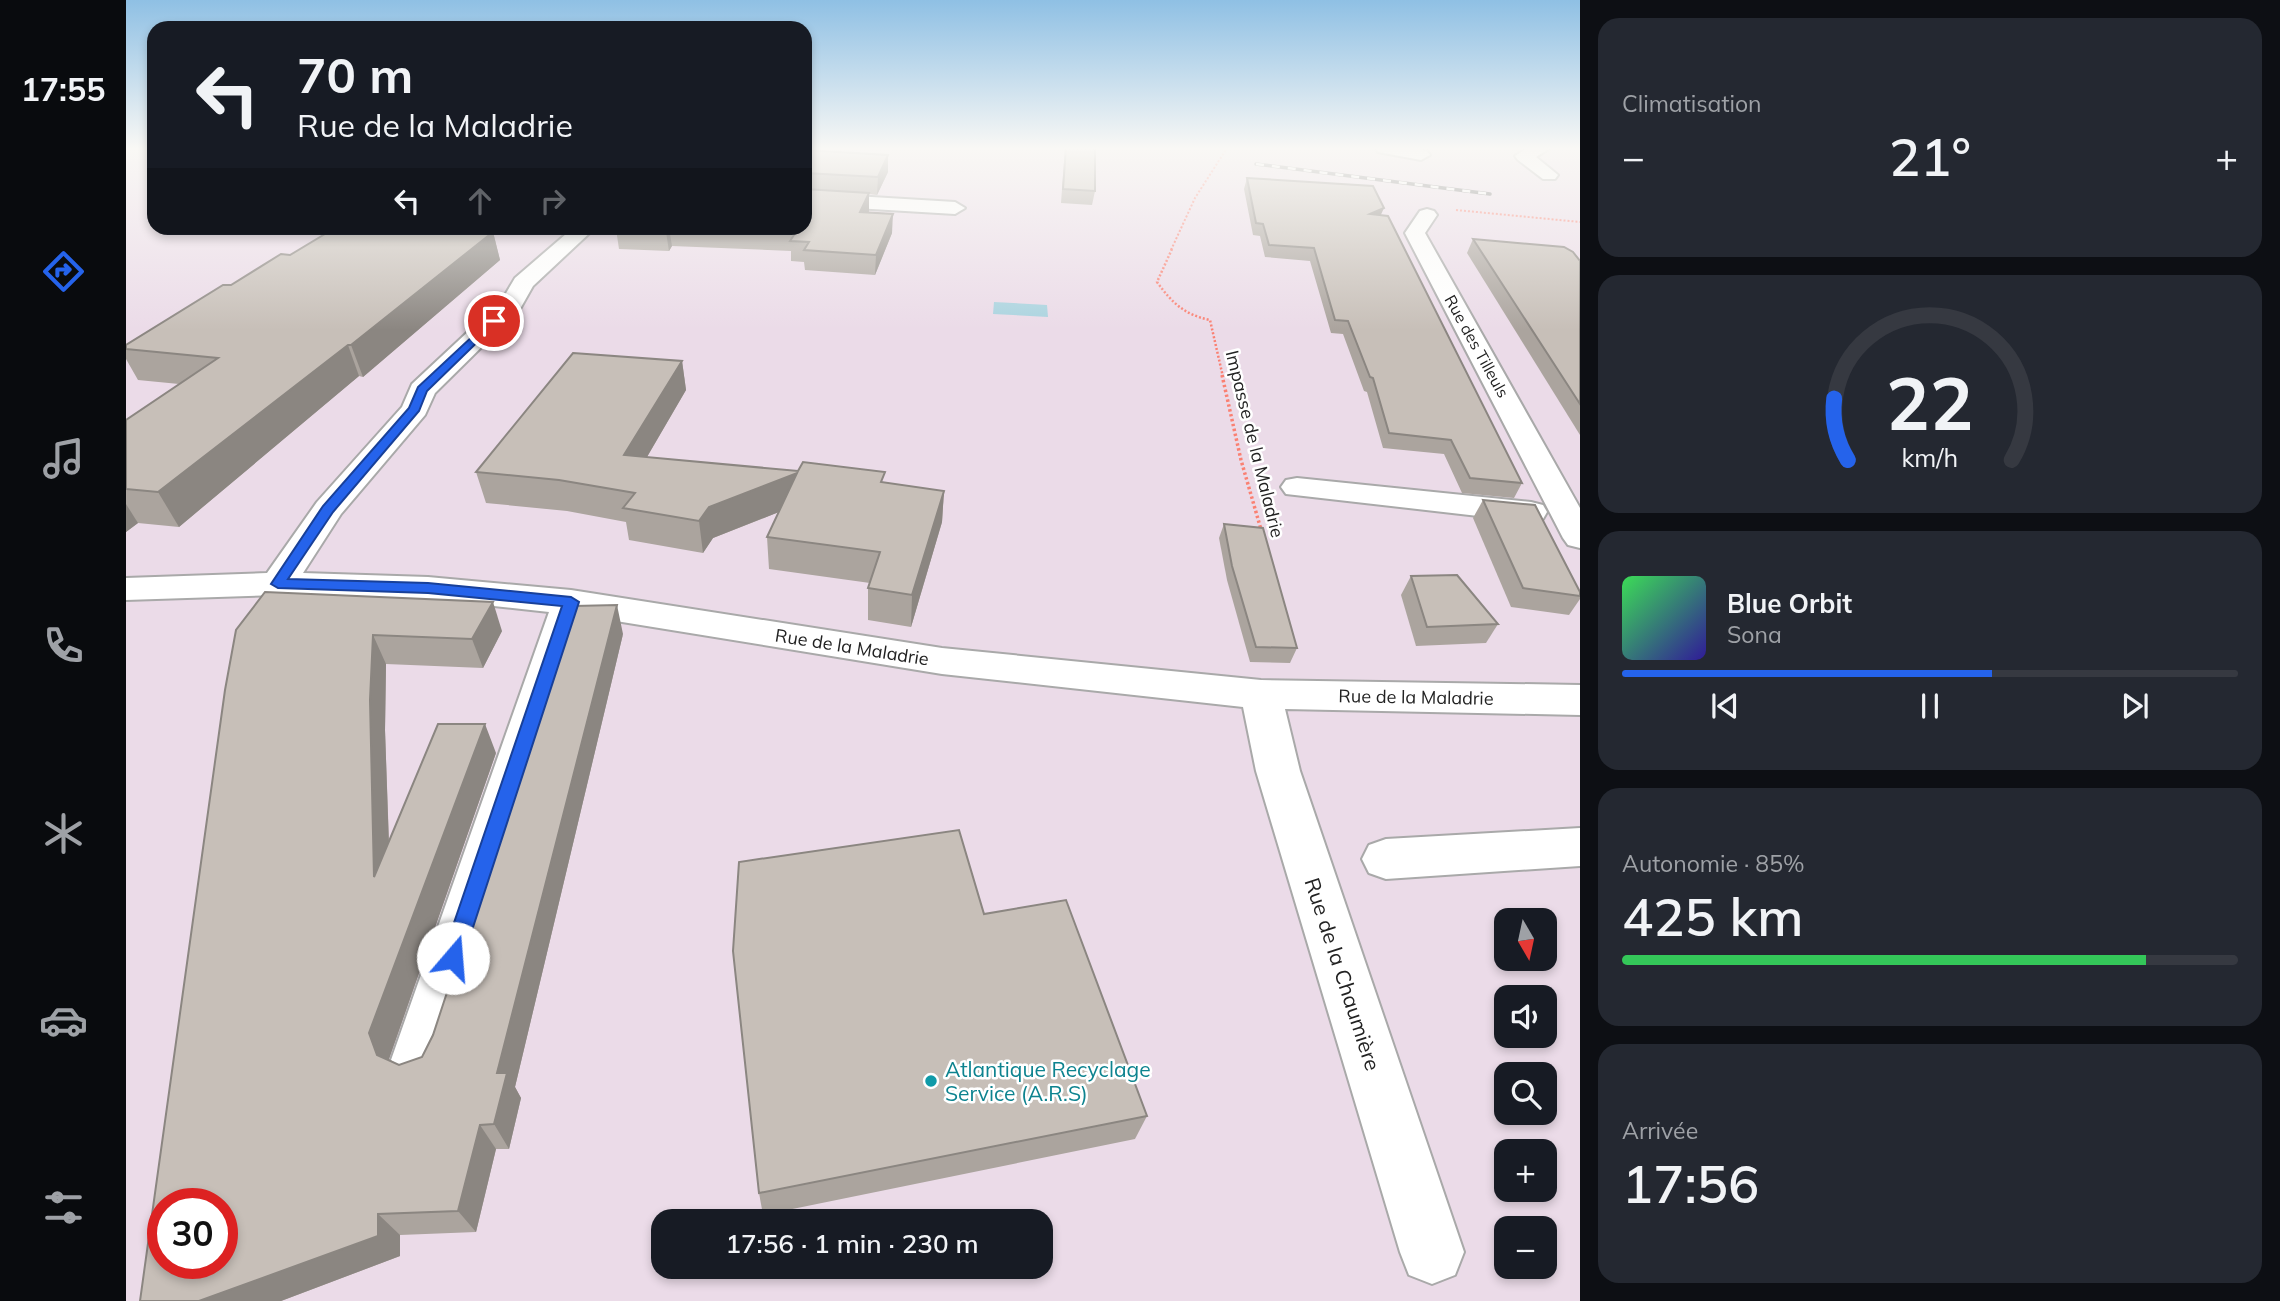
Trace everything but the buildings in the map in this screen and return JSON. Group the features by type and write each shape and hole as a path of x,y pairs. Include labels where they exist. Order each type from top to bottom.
{"street":[{"name":"Rue des Tilleuls","path":"1297,487 1574,527 1565,481 1415,233 1427,215"},
{"path":"278,584 328,509 415,409 422,390 512,304 523,283 576,235"},
{"name":"Rue de la Maladrie","path":"126,589 278,584 428,588 571,602 942,661 1261,694 1580,700"},
{"path":"419,1060 571,602"},
{"name":"Rue de la Chaumière","path":"1261,694 1278,771 1432,1252"},
{"path":"1386,859 1580,847"}],"path":[{"name":"Impasse de la Maladrie","path":"1190,209 1157,282 1170,301 1190,317 1210,320 1241,460 1264,539"},
{"path":"1427,215 1458,210 1580,222"}],"shaded area":[{"path":"126,209 147,209 147,235 812,235 812,209 1580,209 1580,1301 126,1301"}],"water":[{"path":"994,302 1047,305 1048,317 993,314"}],"place":[{"name":"Atlantique Recyclage Service (A.R.S)","path":"931,1081"}],"route":[{"path":"453,958 571,602 428,588 278,584 328,509 415,409 422,390 494,321"}]}
